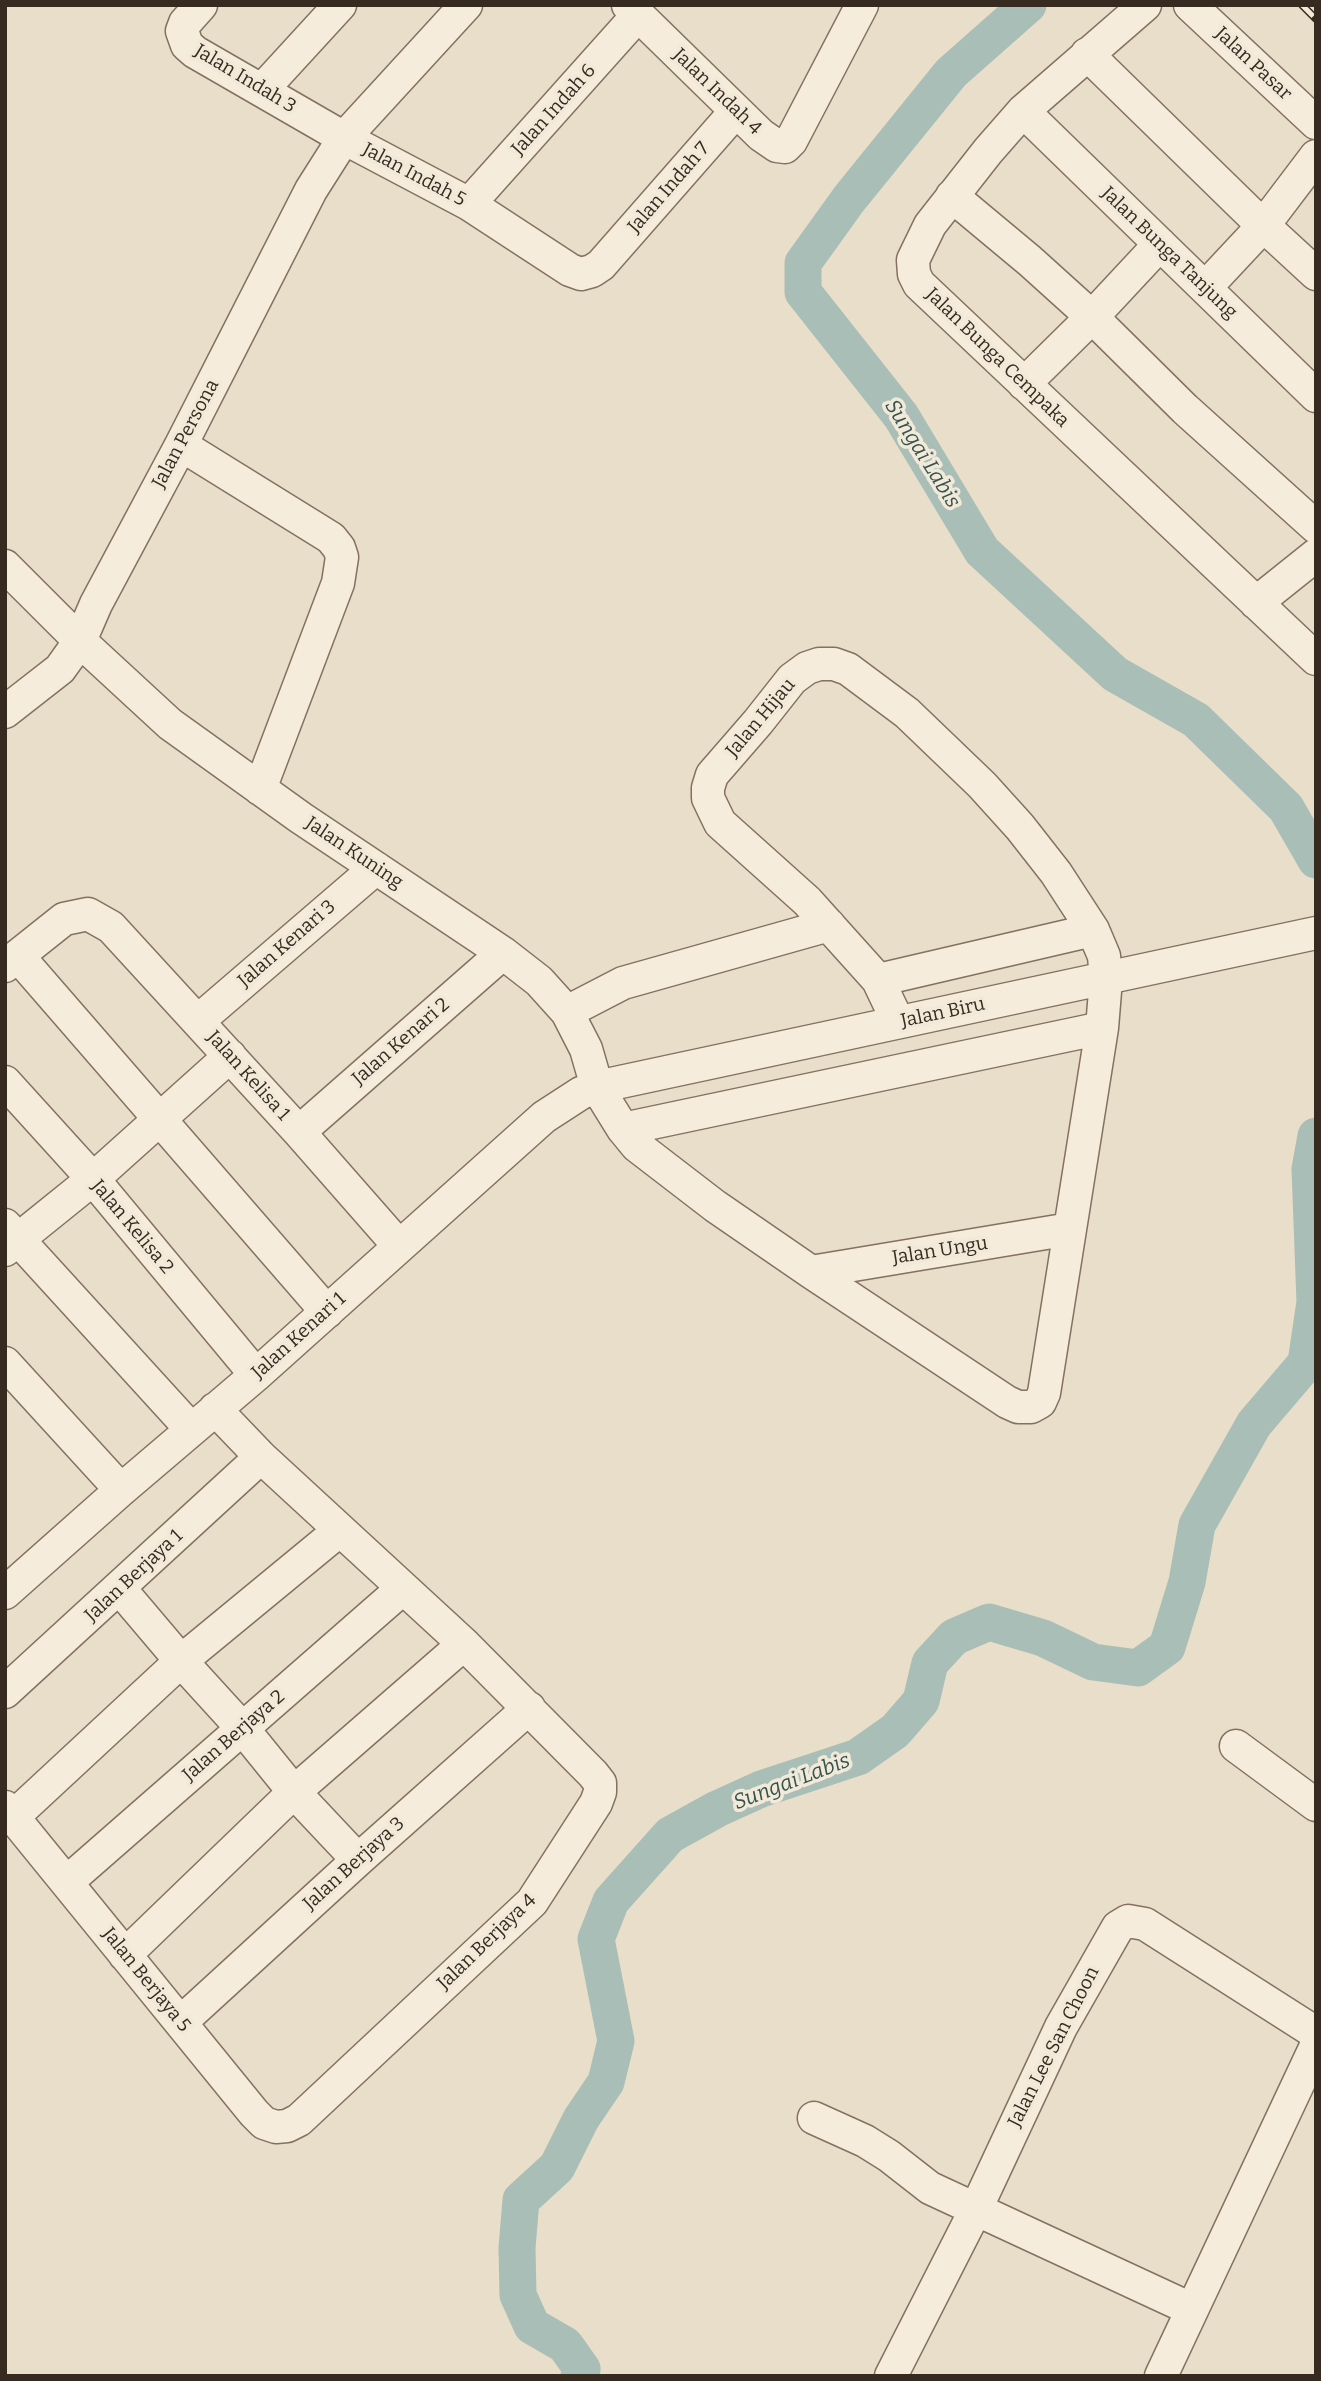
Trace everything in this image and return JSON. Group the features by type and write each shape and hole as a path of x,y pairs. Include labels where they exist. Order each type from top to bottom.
{"street":[{"name":"Jalan Indah 3","path":"201,5 185,23 182,31 187,45 344,138"},
{"path":"262,90 341,5"},
{"name":"Jalan Indah 5","path":"466,5 344,138 469,204 570,270 581,274 601,265"},
{"name":"Jalan Indah 4","path":"633,10 761,135 777,146 785,147 791,142 862,5"},
{"name":"Jalan Bunga Cempaka","path":"1145,5 1023,111 930,225 913,260 914,274 919,284 1316,659"},
{"name":"Jalan Pasar","path":"1190,5 1316,124"},
{"name":"Jalan Indah 6","path":"469,204 633,10"},
{"path":"1087,54 1263,226 1316,274"},
{"name":"Jalan Indah 7","path":"601,265 736,111"},
{"name":"Jalan Bunga Tanjung","path":"1023,111 1316,396"},
{"name":"Jalan Persona","path":"11,698 60,669 80,641 96,604 181,445 310,190 344,138"},
{"path":"1205,288 1263,226 1316,156"},
{"path":"952,196 1092,317 1185,409 1316,527"},
{"path":"1024,384 1160,244"},
{"path":"181,445 331,538 342,557 338,583 260,789"},
{"path":"1256,603 1316,555"},
{"name":"Jalan Kuning","path":"5,566 80,641 170,724 540,981 567,1012 586,1049 597,1087 622,1129 637,1146 715,1206 810,1272"},
{"name":"Jalan Hijau","path":"810,1272 1007,1402 1018,1408 1031,1407 1040,1402 1044,1393 1102,1028 1106,979 1104,956 1093,930 1049,864 982,785 906,713 848,668 819,664 807,668 792,679 712,775 708,798 720,822 807,901 878,980 898,1022"},
{"name":"Jalan Kenari 3","path":"198,1021 376,868"},
{"name":"Jalan Kelisa 1","path":"12,961 64,919 88,914 111,927 299,1132 399,1246"},
{"path":"567,1012 623,983 829,925"},
{"path":"878,980 1093,930"},
{"name":"Jalan Biru","path":"597,1087 1302,936"},
{"name":"Jalan Kenari 2","path":"299,1132 503,953"},
{"path":"12,961 160,1117 327,1312"},
{"path":"622,1129 1102,1028"},
{"path":"191,1429 9,1238 93,1179 230,1056"},
{"name":"Jalan Kelisa 2","path":"5,1082 93,1179 256,1375"},
{"name":"Jalan Kenari 1","path":"5,1593 121,1489 256,1375 544,1117 565,1102 597,1087"},
{"name":"Jalan Ungu","path":"810,1272 1070,1229"},
{"path":"5,1363 121,1489"},
{"path":"215,1409 261,1457 530,1708"},
{"name":"Jalan Berjaya 1","path":"5,1692 261,1457"},
{"path":"9,1812 181,1661 340,1530"},
{"path":"120,1589 243,1729 294,1792 358,1860"},
{"name":"Jalan Berjaya 2","path":"67,1882 402,1589"},
{"path":"125,1955 294,1792 464,1644"},
{"name":"Jalan Berjaya 3","path":"181,2022 530,1708"},
{"name":"Jalan Berjaya 4","path":"299,2120 532,1902 596,1803 600,1783 530,1708"},
{"path":"1236,1746 1316,1805"},
{"name":"Jalan Berjaya 5","path":"9,1812 264,2123 276,2127 287,2126 299,2120"},
{"name":"Jalan Lee San Choon","path":"891,2376 976,2209 1061,2027 1118,1927 1128,1921 1145,1924 1316,2033"},
{"path":"1161,2376 1316,2046"},
{"path":"814,2118 877,2149 930,2189 1191,2309"}],"waterway":[{"name":"Sungai Labis","path":"1028,5 951,73 849,199 803,263 803,292 901,416 982,551 1115,674 1196,720 1286,808 1316,860"},
{"name":"Sungai Labis","path":"579,2376 582,2369 565,2345 532,2326 518,2295 517,2248 521,2200 557,2167 581,2119 606,2082 616,2041 596,1939 611,1901 670,1835 761,1789 858,1757 895,1731 921,1701 930,1663 954,1637 989,1622 1043,1638 1093,1662 1138,1668 1167,1647 1187,1582 1197,1525 1254,1424 1306,1363 1315,1302 1310,1169 1316,1136"}],"railway":[{"path":"1302,5 1316,19"}]}
